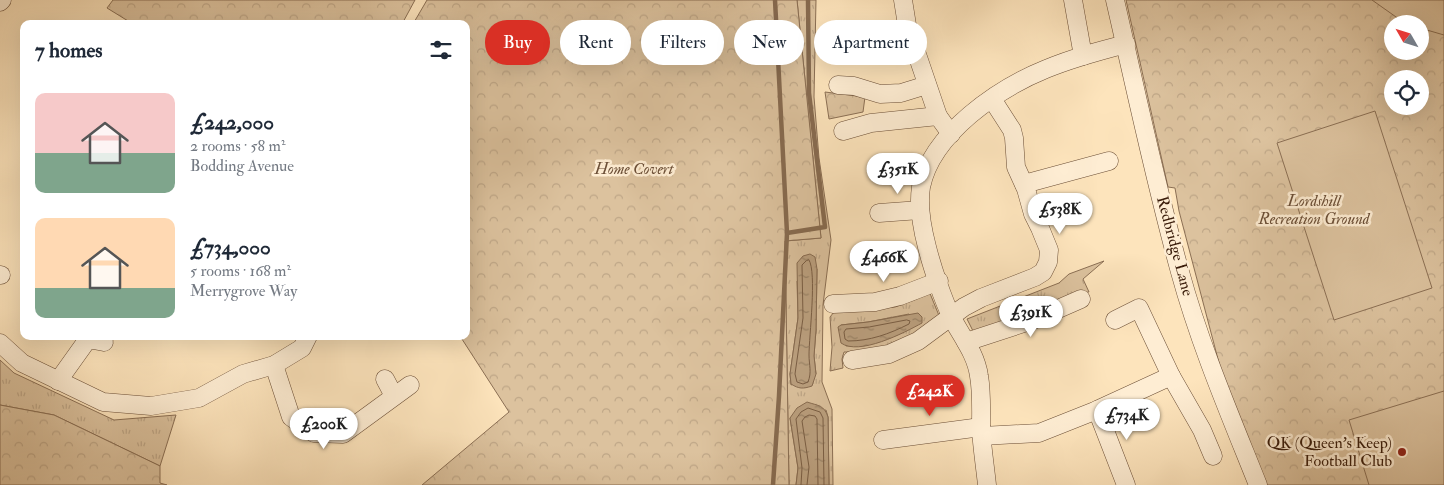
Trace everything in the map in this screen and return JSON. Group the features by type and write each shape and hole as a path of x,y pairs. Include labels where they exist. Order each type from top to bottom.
{"street":[{"path":"903,0 908,25 938,116 951,134"},
{"path":"1073,0 1083,56"},
{"name":"Redbridge Lane","path":"1116,0 1180,274 1231,418 1258,485"},
{"path":"987,485 979,375 974,358 951,316 927,247 920,210 921,187 938,149 966,120 992,100 1018,82 1046,69 1126,44"},
{"path":"838,85 854,86 880,94 901,93 927,85"},
{"path":"852,360 889,354 918,341 951,316 981,298 1035,277 1043,272 1048,262 1048,250 1016,167 1012,130 992,100"},
{"path":"843,131 871,123 938,116"},
{"path":"1024,184 1109,161"},
{"path":"879,213 920,210"},
{"path":"833,304 875,302 900,296 939,281"},
{"path":"966,342 1027,322 1081,299"},
{"path":"1115,320 1139,308 1171,376 1202,430 1213,456"},
{"path":"58,381 92,340"},
{"path":"0,343 22,363 103,402 151,406 199,398 242,374 274,365 302,348 306,340"},
{"path":"274,365 291,417 314,433 343,434 410,385"},
{"path":"884,440 982,431 1040,433 1097,410 1171,376"},
{"path":"385,379 394,396"},
{"path":"1097,410 1126,485"}],"green space":[{"path":"113,0 415,0 404,20 126,20 107,8"},
{"name":"Home Covert","path":"427,0 797,0 799,20 734,20 734,65 804,65 821,238 785,241 789,485 422,485 509,412 463,340 470,340 470,20 415,20"},
{"path":"797,0 816,0 816,20 814,20 814,97 819,158 831,240 823,305 822,382 832,409 833,485 829,485 828,417 826,410 790,418 798,468 796,485 789,485 785,241 821,238 804,65 804,20 799,20","holes":["817,269 814,356 816,374 791,385 790,374 798,318 797,281"]},
{"name":"Lordshill Recreation Ground","path":"1126,0 1444,0 1444,485 1265,485 1239,439 1179,211 1175,188 1168,187"},
{"path":"1372,0 1444,0 1444,35 1429,31 1429,15 1393,15"},
{"path":"825,92 865,97 863,112 829,119"},
{"path":"1375,111 1432,288 1334,320 1277,143"},
{"path":"1104,261 1083,279 1089,292 1080,293 1034,316 1027,313 975,335 967,319 1059,283 1069,274"},
{"path":"929,291 940,318 906,339 887,347 868,352 844,352 842,359 843,368 830,371 832,347 830,317 834,312 895,307 917,299 921,293","holes":["909,314 910,329 879,342 846,346 841,325"]},
{"path":"0,360 14,373 114,420 176,415 160,466 54,415 0,405"},
{"name":"QK (Queen's Keep) Football Club","path":"1444,391 1444,485 1369,485 1349,420"},
{"path":"0,405 54,415 160,466 160,483 167,485 0,485"}],"water":[{"path":"810,254 815,257 817,269 814,356 816,374 812,386 801,388 791,384 790,374 798,318 797,263 803,256"},
{"path":"918,313 922,317 922,323 882,342 859,347 841,343 838,327 841,325"},
{"path":"807,402 823,408 828,417 829,485 796,485 798,468 790,418 797,408"}],"waterway":[{"path":"773,485 787,233 775,0"},
{"path":"787,233 825,227 809,93 808,0"}],"place":[{"name":"QK (Queen's Keep) Football Club","path":"1402,452"}]}
